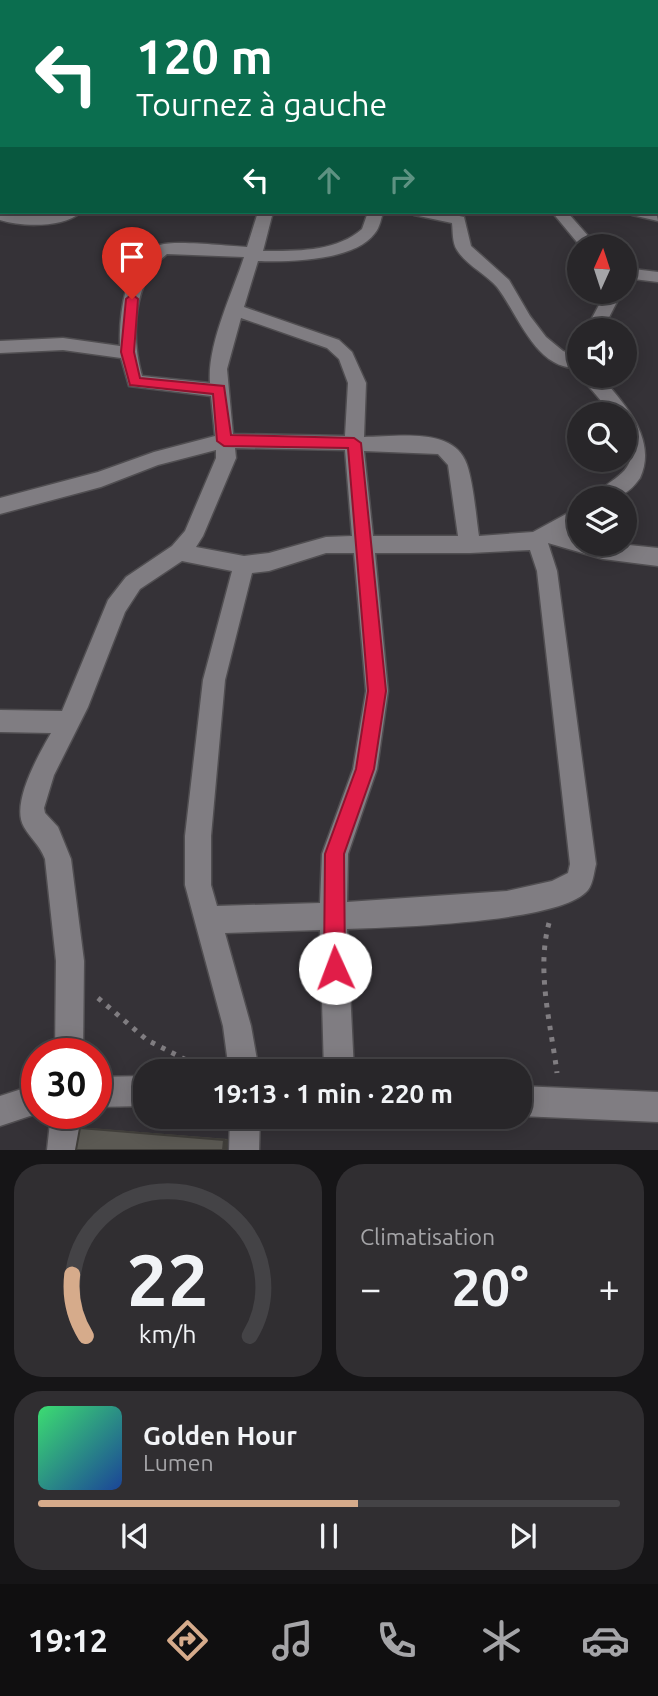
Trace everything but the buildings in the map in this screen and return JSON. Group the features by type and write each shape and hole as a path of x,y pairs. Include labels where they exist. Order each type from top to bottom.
{"street":[{"path":"0,215 23,221 62,214"},
{"path":"69,1038 70,961 58,859 49,836 33,819 32,808 43,772 68,722 116,607 133,583 179,552 193,536 226,458 219,390 219,360 264,214"},
{"path":"219,390 135,382 128,352 129,316 135,286 156,253 164,249 301,257 362,238 369,230 374,214"},
{"path":"429,214 459,220 463,248 503,284 523,320 540,341 557,355 567,359"},
{"path":"561,214 578,234"},
{"path":"637,274 658,277"},
{"path":"236,310 327,341 342,351 356,379 354,443 377,691 365,769 335,854 333,916 339,1059"},
{"path":"0,346 63,344 93,350 128,352"},
{"path":"601,388 613,402"},
{"path":"637,435 641,452 637,468"},
{"path":"0,506 100,479 154,458 224,441 354,443 444,448 457,462 470,545"},
{"path":"622,486 634,472"},
{"path":"544,537 567,523"},
{"path":"179,552 244,565 270,562 326,545 365,542 470,545 544,537 592,550 658,557"},
{"path":"206,920 391,915 518,903 565,891 579,881 583,864 544,537"},
{"path":"242,1059 237,1026 198,886 198,836 212,693 244,565"},
{"path":"0,721 68,722"},
{"path":"112,1092 133,1091"},
{"path":"532,1102 658,1107"},
{"path":"0,1111 21,1104"},
{"path":"62,1150 64,1129"},
{"path":"244,1150 245,1129"}],"path":[{"path":"561,1103 544,936 565,891"},
{"path":"70,961 103,1005 146,1040 184,1059"}],"route":[{"path":"132,299 128,352 133,379 146,384 219,390 224,441 354,443 377,691 365,769 335,854 335,968"}]}
